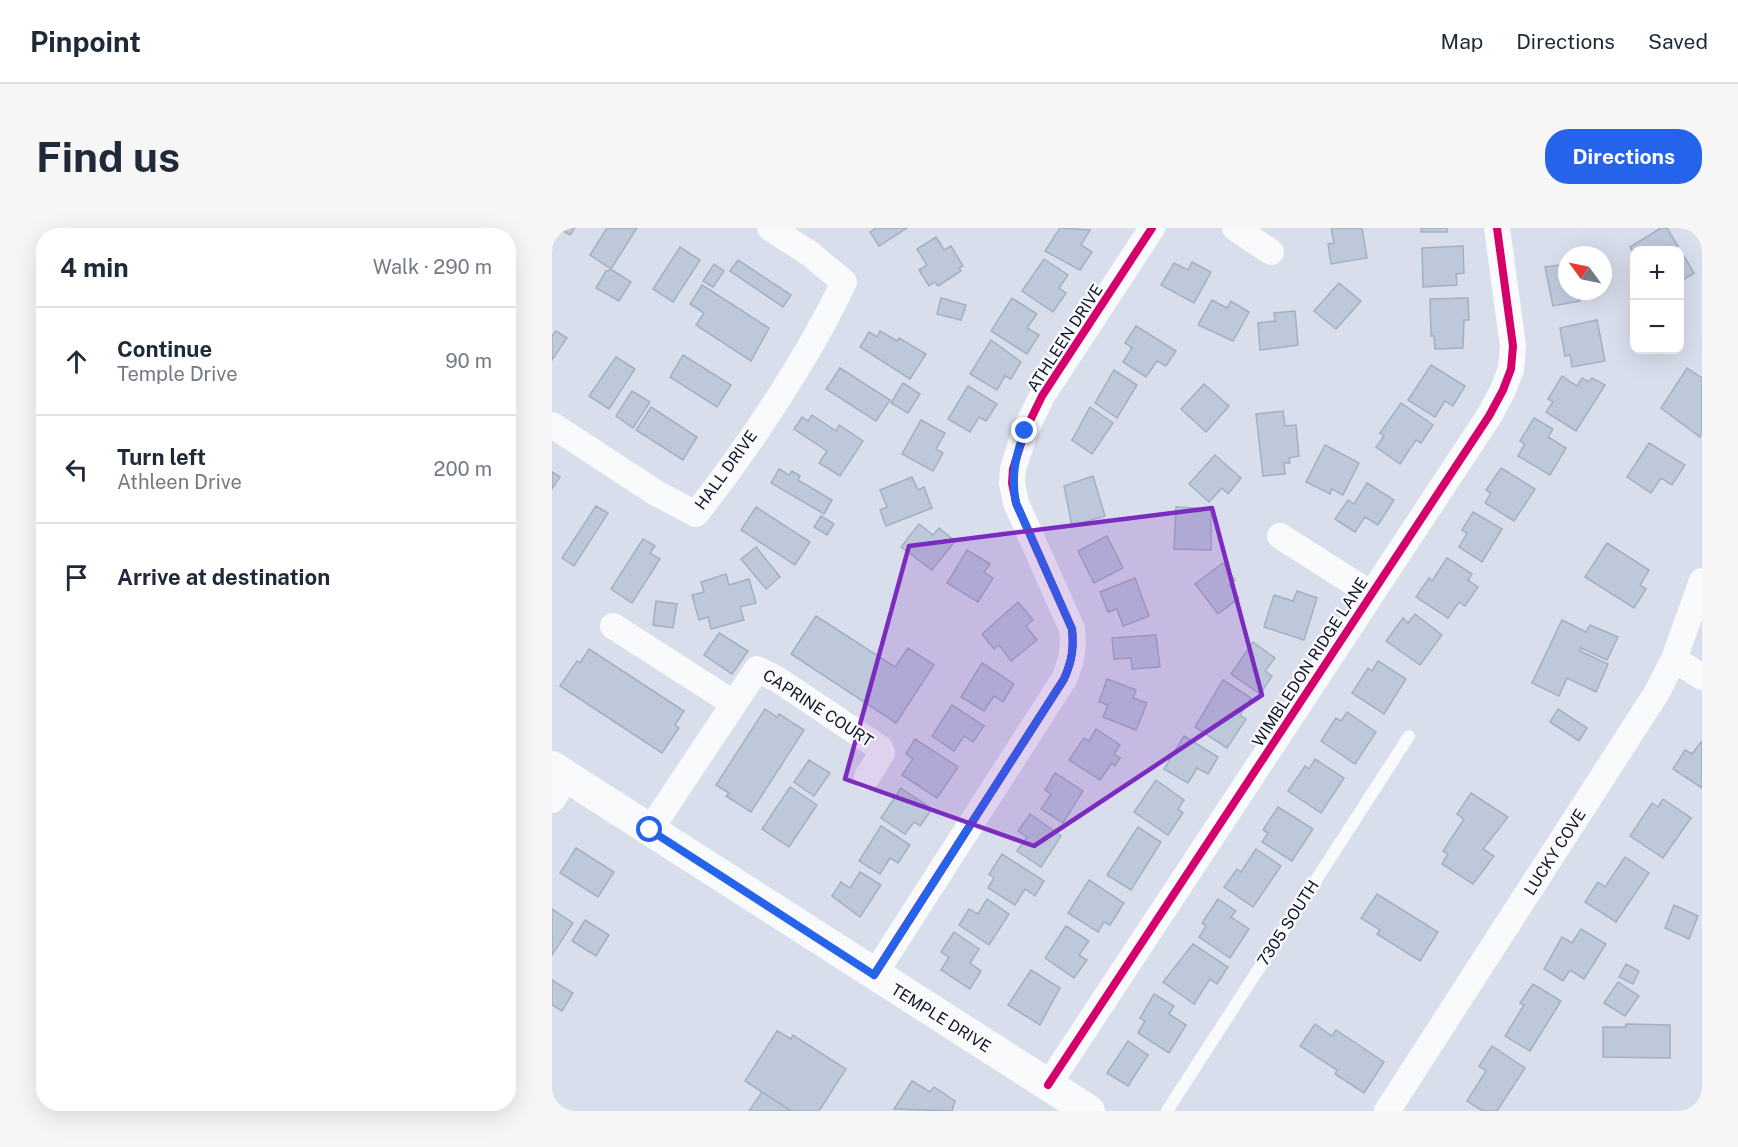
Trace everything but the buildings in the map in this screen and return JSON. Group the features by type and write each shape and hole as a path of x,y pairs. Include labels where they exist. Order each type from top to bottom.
{"street":[{"name":"HALL DRIVE","path":"552,424 657,493 696,514 723,479 824,324 843,282 809,253 770,228"},
{"name":"ATHLEEN DRIVE","path":"874,975 1064,679 1071,664 1074,647 1072,629 1016,503 1012,483 1013,469 1025,431 1042,396 1152,228"},
{"path":"1235,228 1271,252"},
{"name":"WIMBLEDON RIDGE LANE","path":"1048,1085 1503,390 1510,369 1513,346 1497,228"},
{"path":"1280,536 1371,594"},
{"name":"LUCKY COVE","path":"1387,1111 1627,742 1674,659 1702,581"},
{"path":"613,626 733,703 650,830"},
{"path":"1674,659 1702,677"},
{"name":"CAPRINE COURT","path":"733,703 758,669 777,679 880,748 882,753 867,777"},
{"name":"TEMPLE DRIVE","path":"557,781 650,830 1089,1111"}],"lane":[{"name":"7305 SOUTH","path":"1167,1111 1410,736"}],"highlighted area":[{"path":"1212,508 1262,695 1034,846 845,779 909,546"}],"cycle path":[{"path":"874,975 1067,672 1072,654 1072,629 1016,503 1012,483 1013,469 1025,431 1042,396 1152,228"},
{"path":"1048,1085 1489,416 1503,390 1511,369 1513,346 1497,228"}],"route":[{"path":"650,830 874,975 1064,679 1071,664 1074,647 1072,629 1025,527 1016,503 1012,483 1018,447 1025,431"}]}
